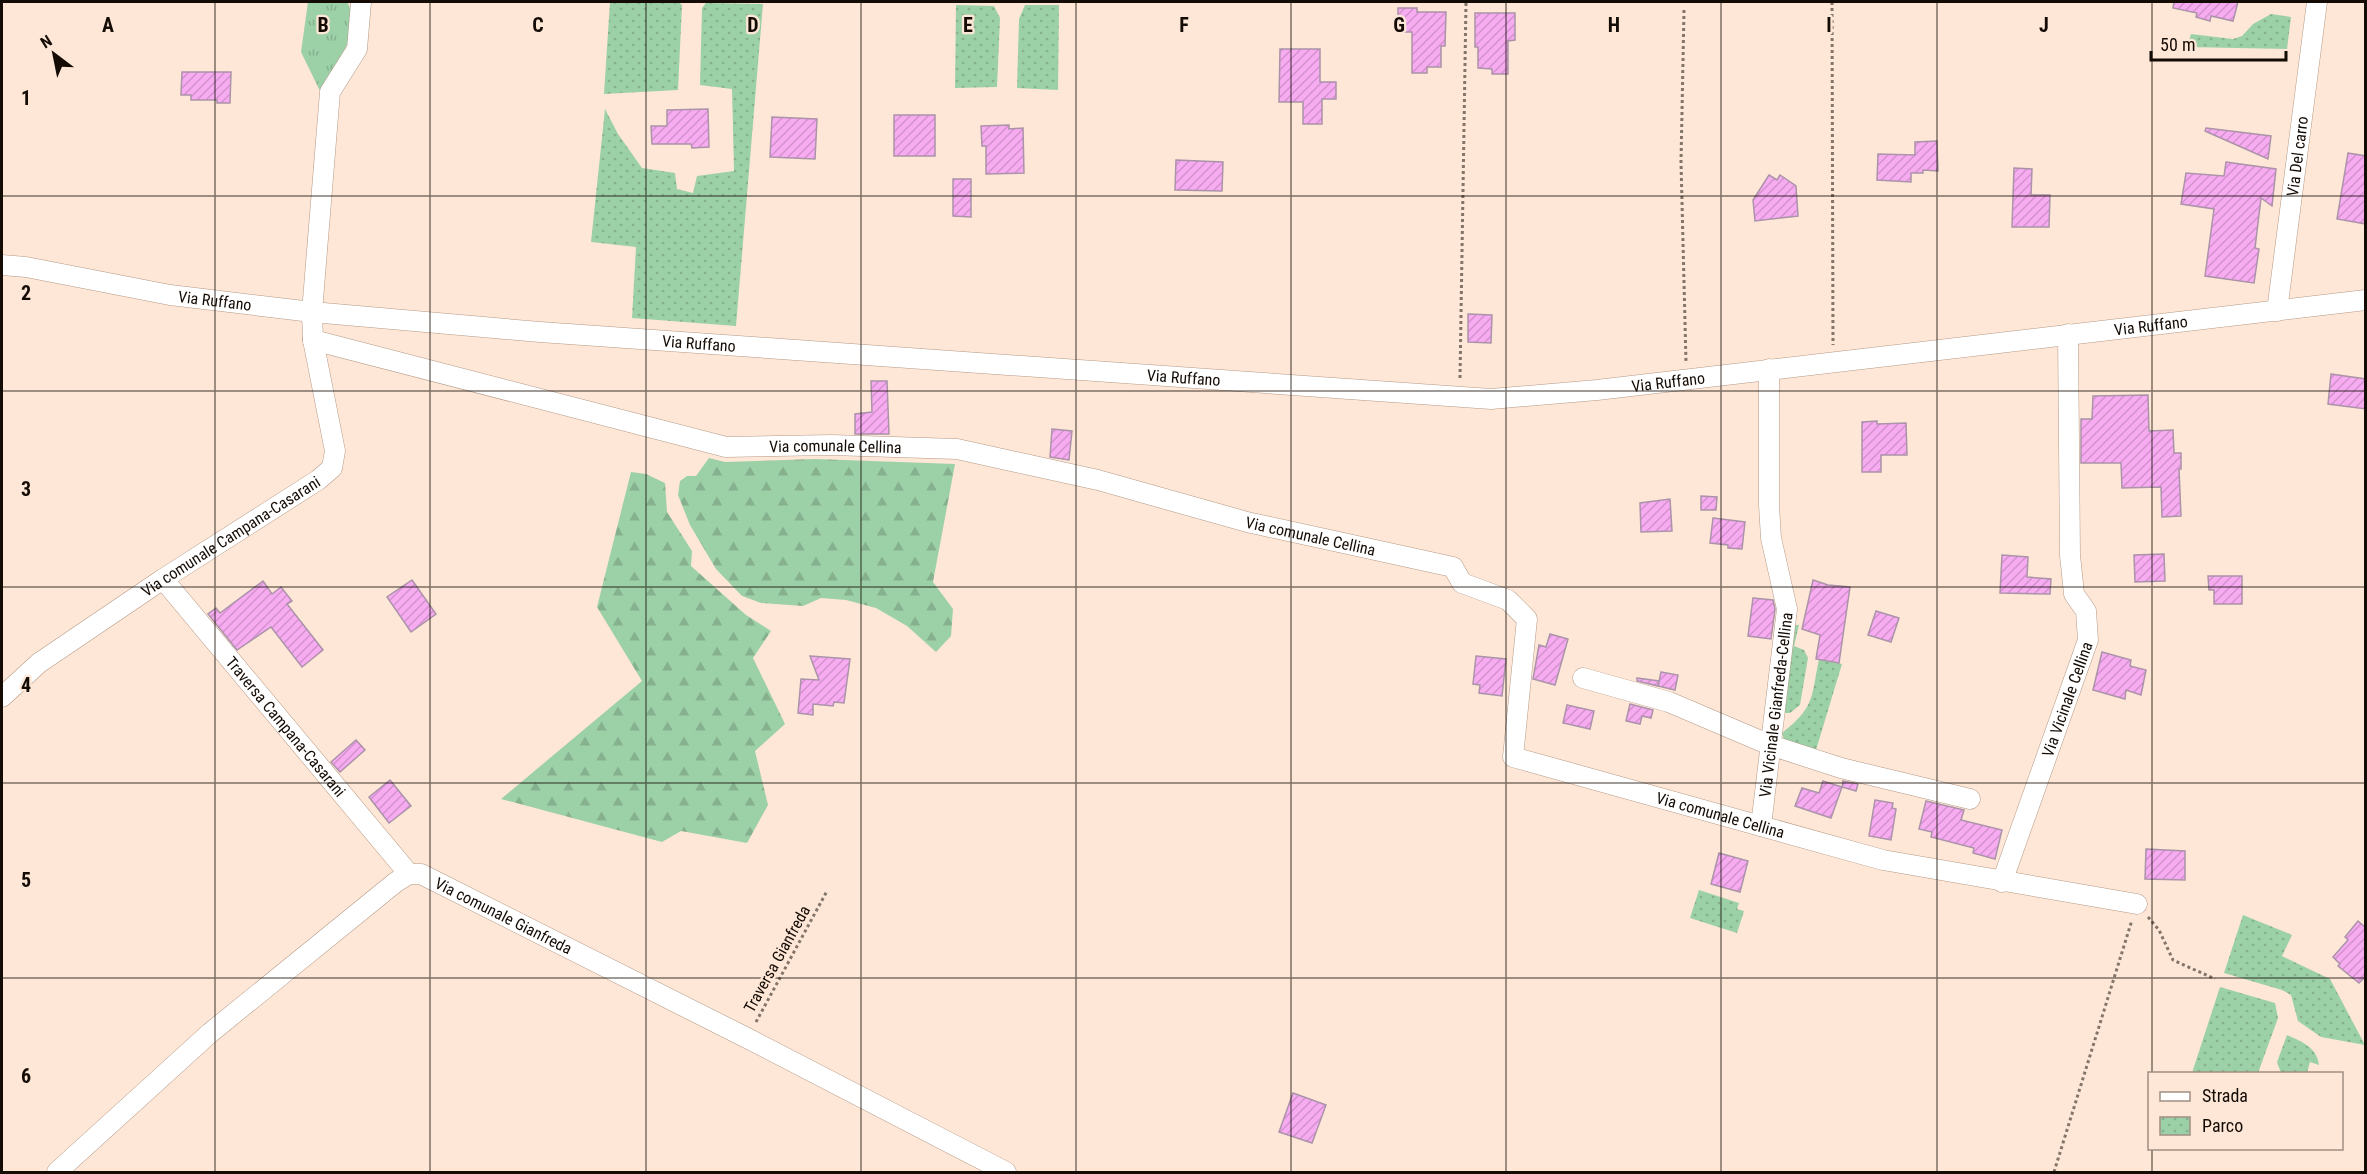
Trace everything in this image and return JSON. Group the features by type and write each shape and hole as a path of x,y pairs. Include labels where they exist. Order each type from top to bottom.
{"street":[{"name":"Via comunale Campana-Casarani","path":"2,697 39,663 163,579 318,480 332,468 335,452 313,340 312,312 330,92 357,49 361,2"},
{"name":"Via Del carro","path":"2277,311 2317,2"},
{"name":"Via Ruffano","path":"2,265 26,267 170,295 312,312 564,334 1491,399 1686,379 2366,300"},
{"name":"Via Vicinale Cellina","path":"2002,882 2088,640 2086,611 2074,594 2070,555 2068,334"},
{"name":"Via comunale Cellina","path":"313,340 726,447 831,445 957,449 1098,480 1247,522 1454,567 1462,583 1508,600 1527,619 1513,757 1883,860 2137,904"},
{"name":"Via Vicinale Gianfreda-Cellina","path":"1761,826 1787,609 1771,538 1768,369"},
{"name":"Traversa Campana-Casarani","path":"163,579 409,874"},
{"path":"1583,678 1669,702 1770,745 1841,768 1970,799"},
{"path":"57,1173 210,1033 396,882 409,874"},
{"name":"Via comunale Gianfreda","path":"409,874 421,874 747,1038 1006,1173"}],"path":[{"path":"1460,398 1466,2"},
{"path":"1832,2 1833,362"},
{"path":"1684,10 1682,162 1686,379"},
{"name":"Traversa Gianfreda","path":"747,1038 827,891"},
{"path":"2137,904 2159,930 2173,960 2215,979"},
{"path":"2054,1173 2137,904"}],"green space":[{"path":"308,2 347,2 351,12 350,36 321,93 301,52"},
{"path":"610,2 680,3 682,5 678,90 604,94"},
{"path":"706,3 763,4 736,326 632,318 636,247 591,242 605,109 618,134 642,168 675,173 677,189 693,193 697,176 734,171 732,89 700,85 702,8"},
{"path":"956,5 994,6 1000,18 997,87 955,88"},
{"path":"1025,5 1059,5 1058,90 1017,88 1019,19"},
{"path":"2271,14 2291,17 2287,49 2187,47 2191,34 2233,39 2242,36 2253,24"},
{"path":"709,458 725,462 815,459 955,464 933,582 953,609 951,636 936,652 907,626 876,608 846,600 821,598 803,606 761,603 742,596 716,569 690,525 678,495 680,481 687,476 696,476"},
{"path":"631,472 646,474 665,483 667,512 692,551 691,566 746,615 771,631 753,658 785,724 755,751 768,805 747,843 681,831 662,842 501,799 642,681 597,607"},
{"path":"1791,625 1799,625 1794,646 1804,650 1808,658 1800,705 1790,713 1777,713"},
{"path":"1819,659 1842,664 1816,750 1784,740 1782,733 1801,716 1810,701"},
{"path":"1699,890 1739,903 1737,909 1744,911 1737,933 1690,918"},
{"path":"2243,915 2292,935 2282,956 2330,979 2365,1045 2321,1037 2298,1021 2291,995 2282,990 2224,973"},
{"path":"2220,987 2275,1003 2278,1018 2258,1072 2192,1072"},
{"path":"2287,1035 2312,1049 2319,1065 2310,1062 2307,1072 2281,1072 2277,1062"}],"building":[{"path":"2174,2 2238,2 2233,21 2211,16 2210,21 2196,17 2197,13 2173,8"},
{"path":"1398,8 1417,8 1417,12 1446,12 1445,46 1441,46 1441,67 1427,67 1427,73 1412,73 1412,32 1398,32"},
{"path":"1475,13 1515,13 1515,40 1508,41 1508,74 1492,74 1492,69 1478,68 1478,47 1475,47"},
{"path":"1280,49 1320,49 1320,82 1336,82 1336,99 1322,99 1322,124 1303,124 1303,102 1279,102"},
{"path":"182,72 231,72 230,103 217,103 217,100 191,100 191,95 181,95"},
{"path":"708,109 709,147 692,148 691,144 652,144 651,126 667,126 667,110"},
{"path":"894,115 935,115 935,156 894,156"},
{"path":"772,117 817,119 815,159 770,157"},
{"path":"1009,125 1009,129 1023,128 1024,173 986,174 986,146 982,146 981,126"},
{"path":"2206,128 2271,136 2268,159 2205,131"},
{"path":"1937,141 1938,171 1923,170 1923,173 1911,173 1911,182 1877,180 1878,154 1915,155 1915,142"},
{"path":"2348,153 2366,156 2366,224 2337,219"},
{"path":"1176,160 1223,162 1222,191 1175,190"},
{"path":"2226,162 2276,169 2272,206 2261,198 2255,248 2259,249 2254,283 2205,276 2214,209 2181,204 2186,173 2224,176"},
{"path":"2014,168 2032,169 2031,195 2050,195 2049,227 2012,227"},
{"path":"1769,175 1777,180 1780,175 1796,186 1798,216 1755,221 1753,200"},
{"path":"953,179 971,179 971,217 953,216"},
{"path":"1468,314 1492,315 1491,343 1468,342"},
{"path":"2331,374 2366,379 2366,409 2328,404"},
{"path":"871,381 887,381 889,434 855,434 855,414 872,412"},
{"path":"2148,395 2149,431 2173,430 2174,453 2181,453 2181,469 2179,469 2181,516 2162,517 2161,487 2122,488 2121,463 2081,463 2081,419 2092,419 2093,396"},
{"path":"1877,421 1877,424 1906,423 1907,455 1881,455 1881,472 1862,472 1862,422"},
{"path":"1052,429 1072,431 1069,460 1050,457"},
{"path":"1701,496 1717,497 1716,510 1701,510"},
{"path":"1670,499 1672,531 1641,532 1640,503"},
{"path":"1713,518 1745,522 1742,549 1710,543"},
{"path":"2164,554 2165,581 2135,582 2134,555"},
{"path":"2002,555 2028,557 2027,577 2051,579 2050,594 2000,593"},
{"path":"2208,576 2242,576 2242,604 2214,604 2214,590 2209,590"},
{"path":"412,580 436,614 411,632 387,597"},
{"path":"1813,580 1828,585 1850,587 1839,663 1816,659 1820,635 1802,629"},
{"path":"263,581 272,594 281,587 292,601 287,604 323,650 302,667 271,627 237,650 208,614 216,608 220,613"},
{"path":"1753,598 1773,600 1775,609 1771,639 1748,636"},
{"path":"1876,611 1899,618 1891,642 1868,635"},
{"path":"1550,634 1568,639 1555,685 1533,679 1539,645 1546,647"},
{"path":"2102,652 2131,660 2130,666 2146,670 2141,695 2126,690 2125,699 2093,690"},
{"path":"810,656 850,659 844,703 834,702 833,706 813,704 813,715 798,713 801,679 819,680"},
{"path":"1476,656 1506,659 1502,696 1479,693 1480,685 1473,684"},
{"path":"1661,672 1678,675 1675,690 1658,686"},
{"path":"1637,678 1659,681 1658,686 1637,681"},
{"path":"1630,704 1653,710 1651,718 1642,716 1640,724 1626,721"},
{"path":"1567,705 1594,711 1590,729 1563,723"},
{"path":"356,740 365,750 340,772 331,762"},
{"path":"390,780 411,806 389,823 369,797"},
{"path":"1823,781 1842,787 1831,818 1795,806 1802,788 1819,793"},
{"path":"1843,781 1858,784 1856,791 1842,787"},
{"path":"1875,800 1893,803 1892,808 1896,809 1891,840 1869,836"},
{"path":"1926,801 1964,810 1961,820 2002,830 1995,859 1973,853 1974,848 1931,837 1932,832 1919,829"},
{"path":"2146,849 2185,851 2185,880 2145,879"},
{"path":"1719,853 1748,861 1740,892 1711,884"},
{"path":"2358,921 2366,928 2366,976 2359,983 2338,966 2340,964 2333,957 2348,940 2345,937"},
{"path":"1293,1093 1326,1105 1312,1143 1279,1132"}]}
